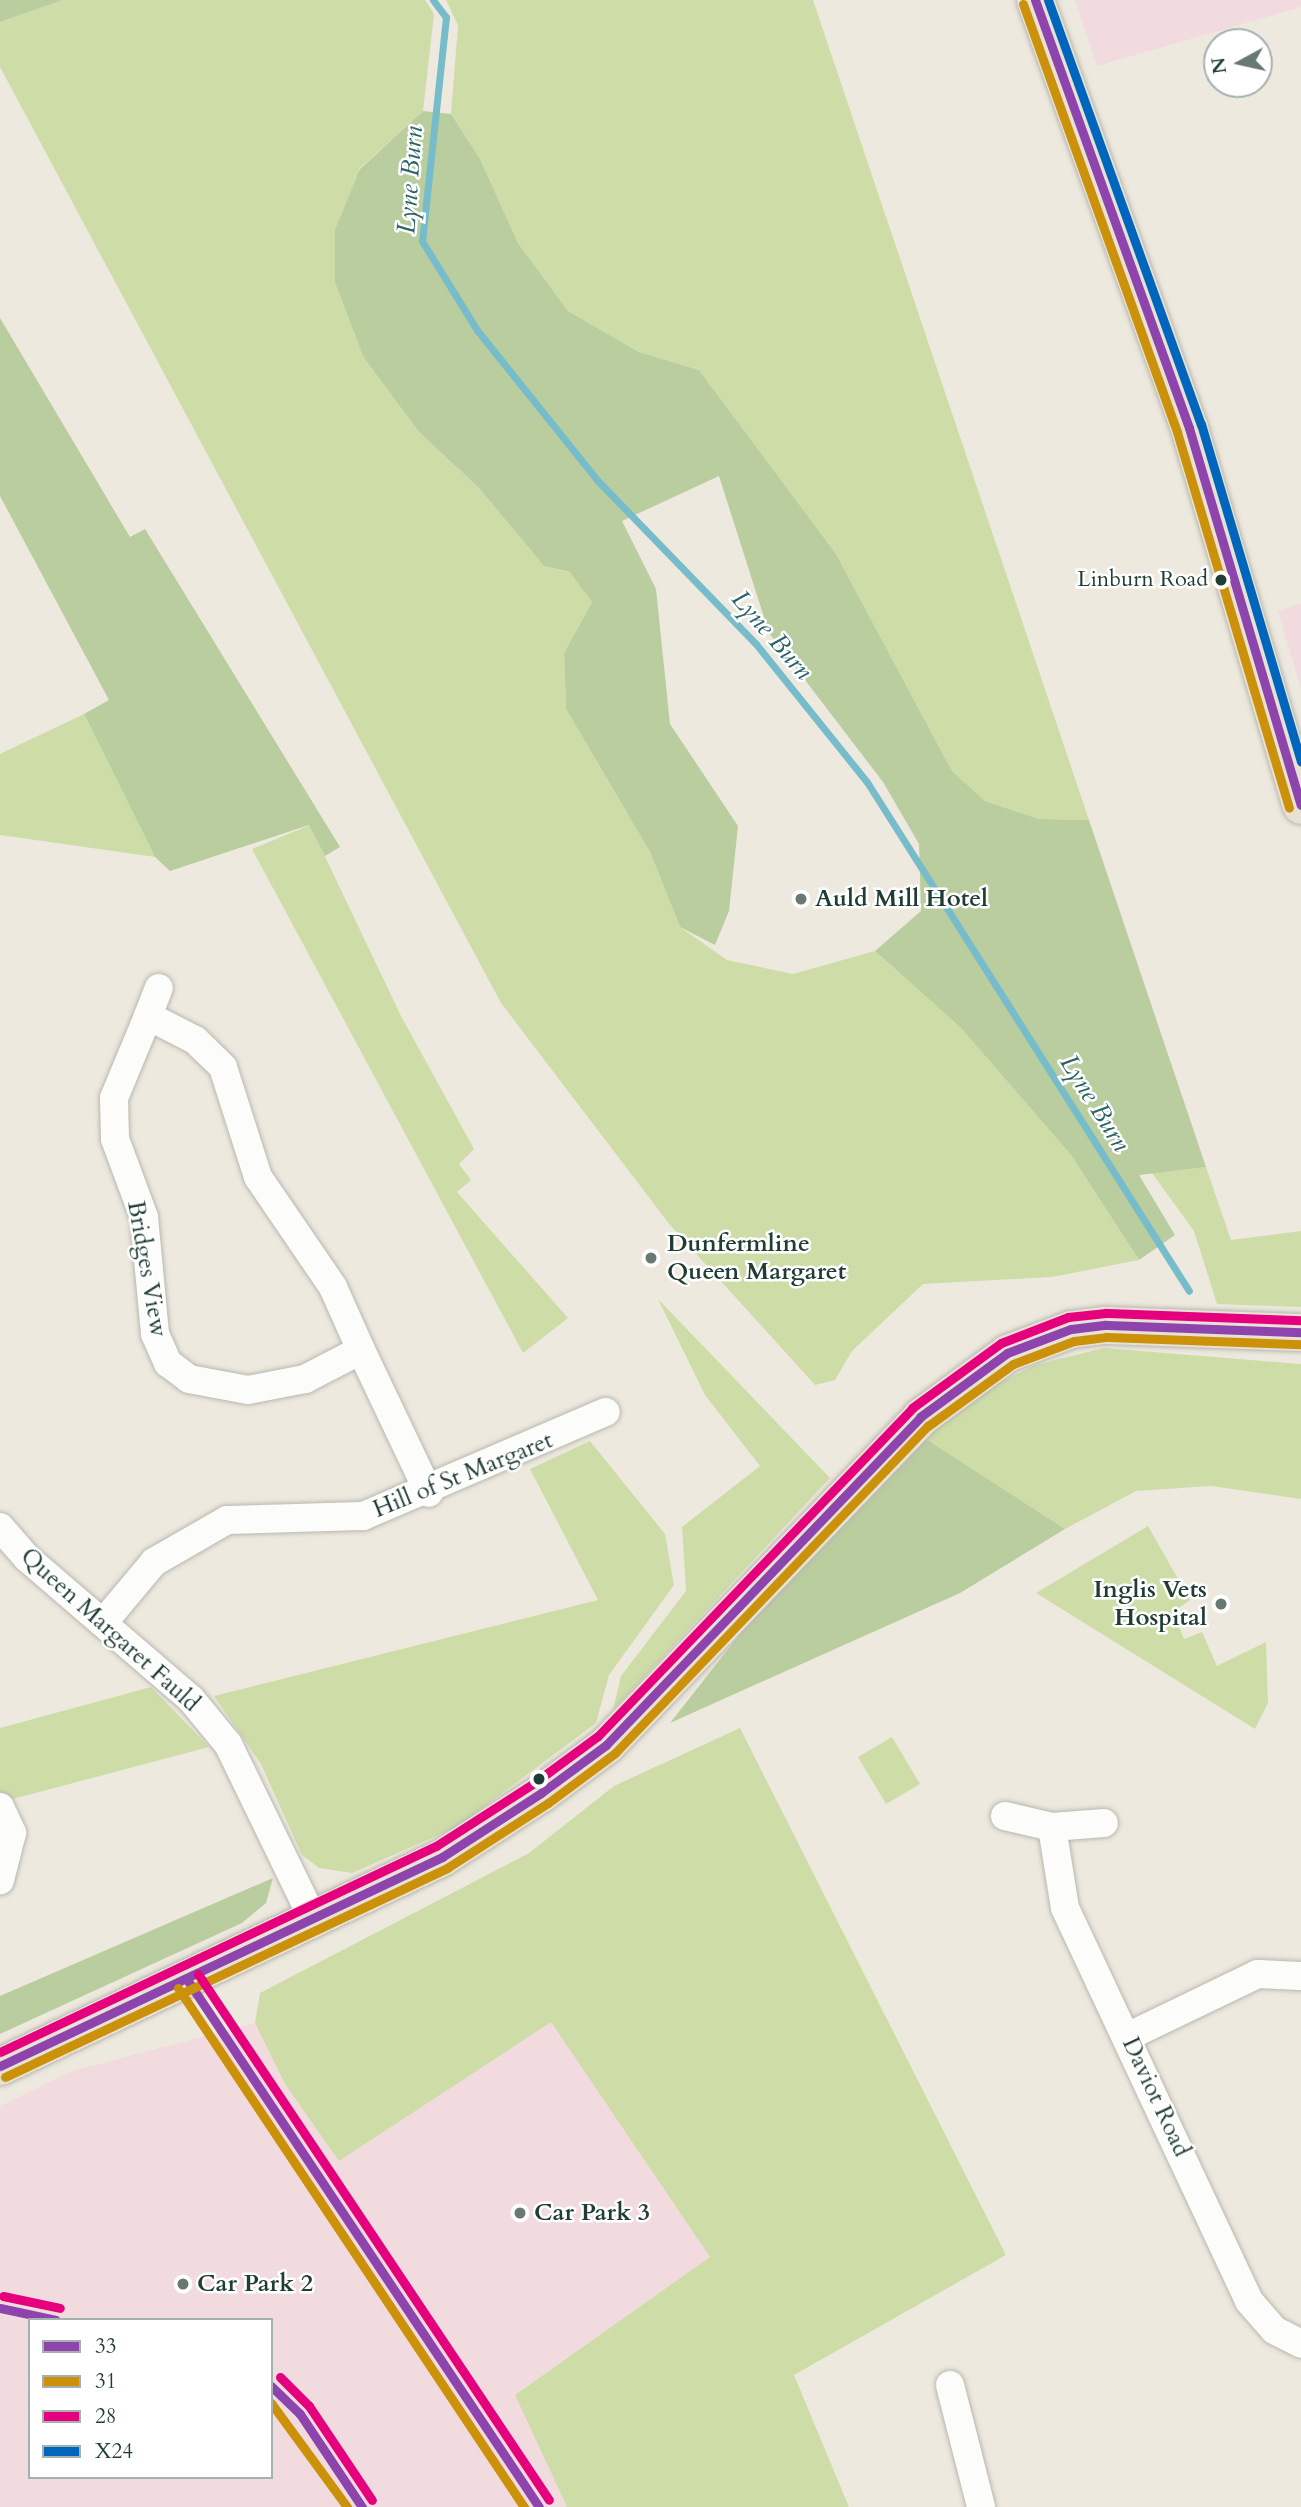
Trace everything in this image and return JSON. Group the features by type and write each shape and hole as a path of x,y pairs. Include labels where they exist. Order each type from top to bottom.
{"main road":[{"path":"1035,0 1189,429 1301,805"},
{"path":"0,2066 314,1921 480,1835 606,1745 920,1417 1007,1353 1071,1329 1106,1325 1301,1332"}],"street":[{"name":"Bridges View","path":"159,988 114,1098 115,1139 144,1217 155,1334 168,1363 189,1379 248,1390 305,1379 361,1350"},
{"path":"148,1016 195,1040 223,1067 258,1177 333,1287 429,1493"},
{"name":"Hill of St Margaret","path":"103,1623 154,1563 227,1520 363,1516 429,1493 606,1412"},
{"name":"Queen Margaret Fauld","path":"0,1527 103,1623 191,1699 228,1744 314,1921"},
{"path":"0,1807 12,1833 0,1880"},
{"path":"1005,1816 1052,1827 1104,1823"},
{"name":"Daviot Road","path":"1052,1827 1065,1908 1129,2036 1250,2301 1274,2330 1301,2344"},
{"path":"1129,2036 1258,1974 1301,1976"},
{"path":"950,2385 981,2507"}],"shaded area":[{"path":"1075,0 1301,0 1301,7 1228,28 1203,28 1203,35 1097,66"},
{"path":"1301,603 1301,689 1278,611"},
{"path":"551,2021 710,2257 515,2395 567,2507 0,2507 0,2106 72,2071 255,2023 285,2084 339,2161"}],"green space":[{"path":"0,0 63,0 0,22"},
{"path":"63,0 425,0 434,14 423,111 359,169 364,358 419,432 479,488 544,566 573,573 592,602 564,653 566,709 650,852 680,927 727,960 793,974 875,951 961,1028 1071,1155 1139,1260 1052,1277 923,1284 852,1351 835,1380 815,1385 670,1225 501,1003 0,67 0,22"},
{"path":"446,0 813,0 1089,820 1039,819 985,801 952,771 836,554 699,370 639,352 568,311 518,243 480,159 451,114 458,25"},
{"path":"423,111 451,114 480,159 518,243 568,311 639,352 699,370 836,554 952,771 985,801 1039,819 1089,820 1206,1167 1139,1175 1175,1235 1139,1260 1071,1155 961,1028 875,951 921,911 919,844 883,782 769,633 719,476 622,521 656,589 670,724 738,826 729,911 715,945 680,927 650,852 566,709 564,653 592,602 570,572 544,566 479,488 419,432 364,358 335,282 335,230 360,169"},
{"path":"0,318 130,537 145,529 340,847 325,856 309,825 170,871 155,857 84,714 109,700 0,496"},
{"path":"84,714 155,857 0,835 0,754"},
{"path":"310,825 401,1016 474,1149 459,1164 471,1180 457,1192 568,1318 523,1353 252,849"},
{"path":"1206,1167 1231,1240 1301,1231 1301,1307 1217,1304 1194,1231 1152,1173"},
{"path":"658,1299 830,1478 613,1710 621,1676 686,1591 682,1527 760,1466 705,1395"},
{"path":"1104,1348 1301,1364 1301,1499 1211,1486 1136,1491 1065,1529 923,1437 971,1397 1035,1365"},
{"path":"923,1437 1065,1529 960,1593 670,1723 747,1625"},
{"path":"590,1441 665,1534 674,1585 609,1675 596,1723 457,1827 352,1873 319,1868 302,1855 261,1764 214,1696 598,1600 530,1469"},
{"path":"1148,1526 1190,1600 1173,1612 1184,1639 1202,1632 1217,1666 1266,1642 1268,1703 1255,1729 1036,1593"},
{"path":"151,1687 209,1747 9,1800 0,1792 0,1728"},
{"path":"740,1728 1006,2255 794,2375 849,2507 567,2507 515,2395 710,2257 551,2022 339,2161 285,2084 255,2023 260,1993 529,1853 614,1786"},
{"path":"892,1737 920,1784 886,1804 858,1757"},
{"path":"273,1878 266,1903 242,1923 0,2034 0,1996"}],"waterway":[{"name":"Lyne Burn","path":"433,0 446,17 422,241 477,330 598,481 756,644 867,782 1189,1291"}],"transit line":[{"name":"33","path":"1035,0 1189,428 1301,805"},
{"name":"X24","path":"1048,0 1201,424 1301,762"},
{"name":"31","path":"1023,4 1177,432 1289,808"},
{"name":"28","path":"0,2052 436,1846 534,1783 598,1736 912,1408 1001,1343 1068,1317 1106,1313 1301,1320"},
{"name":"33","path":"0,2066 442,1857 541,1793 606,1745 920,1417 1007,1353 1071,1329 1106,1325 1301,1332"},
{"name":"31","path":"5,2077 447,1868 548,1803 615,1753 928,1426 1013,1364 1074,1341 1106,1337 1301,1344"},
{"name":"28","path":"198,1974 549,2500"},
{"name":"33","path":"188,1981 539,2507"},
{"name":"31","path":"178,1988 524,2507"},
{"name":"28","path":"3,2296 60,2308"},
{"name":"33","path":"0,2308 47,2318"},
{"name":"28","path":"280,2377 309,2406 372,2500"},
{"name":"33","path":"273,2388 300,2414 362,2507"},
{"name":"31","path":"273,2406 347,2507"}],"place":[{"name":"Linburn Road","path":"1221,580"},
{"name":"Auld Mill Hotel","path":"801,899"},
{"name":"Dunfermline Queen Margaret","path":"651,1258"},
{"name":"Inglis Vets Hospital","path":"1221,1604"},
{"name":"Car Park 3","path":"520,2213"},
{"name":"Car Park 2","path":"183,2284"}]}
